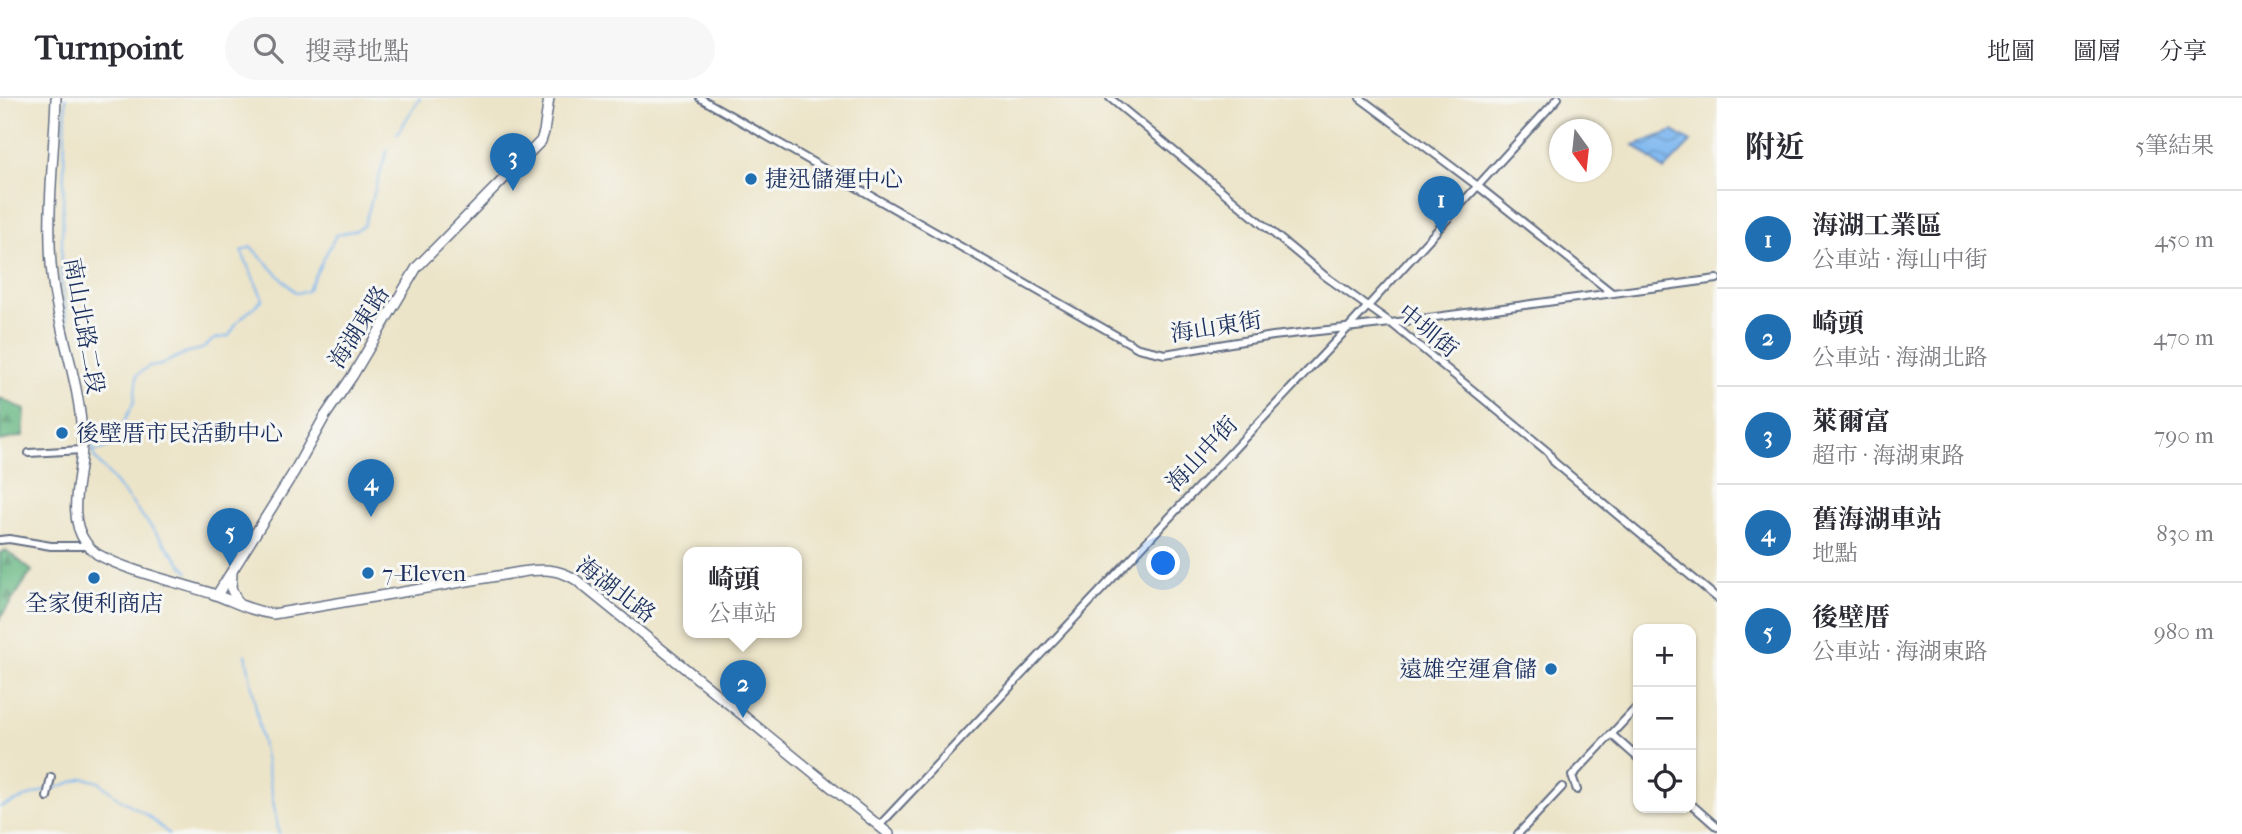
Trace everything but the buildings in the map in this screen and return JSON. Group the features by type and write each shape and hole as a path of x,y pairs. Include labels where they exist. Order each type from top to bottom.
{"street":[{"name":"南山北路二段","path":"56,98 50,265 60,328 78,398 82,450 76,510 82,536 88,546"},
{"name":"海湖東路","path":"216,595 417,267 541,141 549,98"},
{"name":"海山東街","path":"700,98 1138,348 1164,354 1273,336 1391,323 1717,279"},
{"name":"中圳街","path":"1110,98 1325,276 1391,323 1548,452 1554,462 1717,598"},
{"path":"1360,98 1479,187 1612,293"},
{"name":"海山中街","path":"876,830 1348,328 1558,98"},
{"path":"29,453 82,450"},
{"path":"0,540 51,546 88,546 120,563 216,595"},
{"name":"海湖北路","path":"216,595 256,611 273,614 521,572 548,569 563,572 596,596 876,830 889,834"},
{"path":"232,572 231,588 239,605"},
{"path":"1577,790 1572,776 1633,711"},
{"path":"1611,734 1633,754"},
{"path":"47,797 51,777"},
{"path":"1518,834 1562,787"},
{"path":"1696,808 1717,827"}],"green space":[{"path":"0,398 25,410 23,436 0,441"},
{"path":"6,550 32,571 0,618 0,553"}],"water":[{"path":"1673,131 1691,142 1664,170 1634,145"}],"waterway":[{"path":"66,98 61,280 68,326"},
{"path":"397,134 420,98"},
{"path":"93,452 112,446 134,402 137,375 149,366 158,366 188,352 202,349 214,339 229,336 238,321 263,299 241,251 251,247 296,293 307,291 336,235 364,225 387,151"},
{"path":"69,330 81,374"},
{"path":"82,378 95,458 188,572"},
{"path":"246,654 279,834"},
{"path":"50,790 84,778 99,782 117,797 147,815 169,834"},
{"path":"0,807 45,790"}],"place":[{"name":"捷迅儲運中心","path":"751,179"},
{"name":"萊爾富","path":"513,191"},
{"name":"海湖工業區","path":"1441,234"},
{"name":"後壁厝市民活動中心","path":"62,433"},
{"name":"舊海湖車站","path":"371,517"},
{"name":"後壁厝","path":"230,566"},
{"name":"7-Eleven","path":"368,573"},
{"name":"全家便利商店","path":"94,578"},
{"name":"遠雄空運倉儲","path":"1551,669"},
{"name":"崎頭","path":"743,718"}]}
